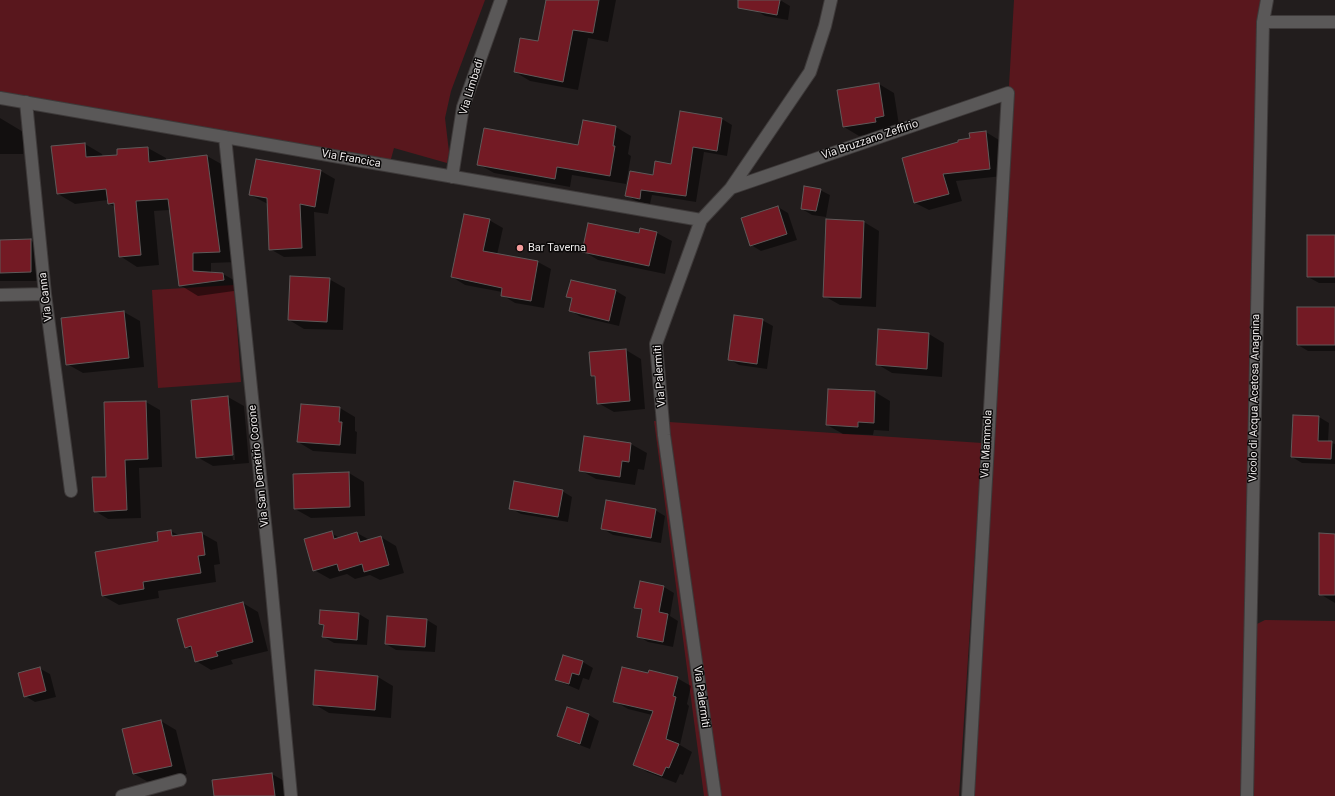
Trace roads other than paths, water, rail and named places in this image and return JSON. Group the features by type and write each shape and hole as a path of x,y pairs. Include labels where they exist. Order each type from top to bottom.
{"street":[{"name":"Via Limbadi","path":"452,176 463,107 501,0"},
{"name":"Via Palermiti","path":"714,796 664,435 656,344 701,220 731,188 810,72 825,26 831,0"},
{"name":"Vicolo di Acqua Acetosa Anagnina","path":"1247,796 1263,22 1267,0"},
{"path":"1263,22 1335,22"},
{"name":"Via Bruzzano Zeffirio","path":"731,188 1008,92"},
{"name":"Via Mammola","path":"968,796 1008,92"},
{"name":"Via Francica","path":"0,98 701,220"},
{"name":"Via Canna","path":"26,102 45,294 71,492"},
{"name":"Via San Demetrio Corone","path":"225,137 292,796"},
{"path":"0,295 45,294"},
{"path":"122,796 180,780"}],"place":[{"name":"Bar Taverna","path":"520,248"}]}
